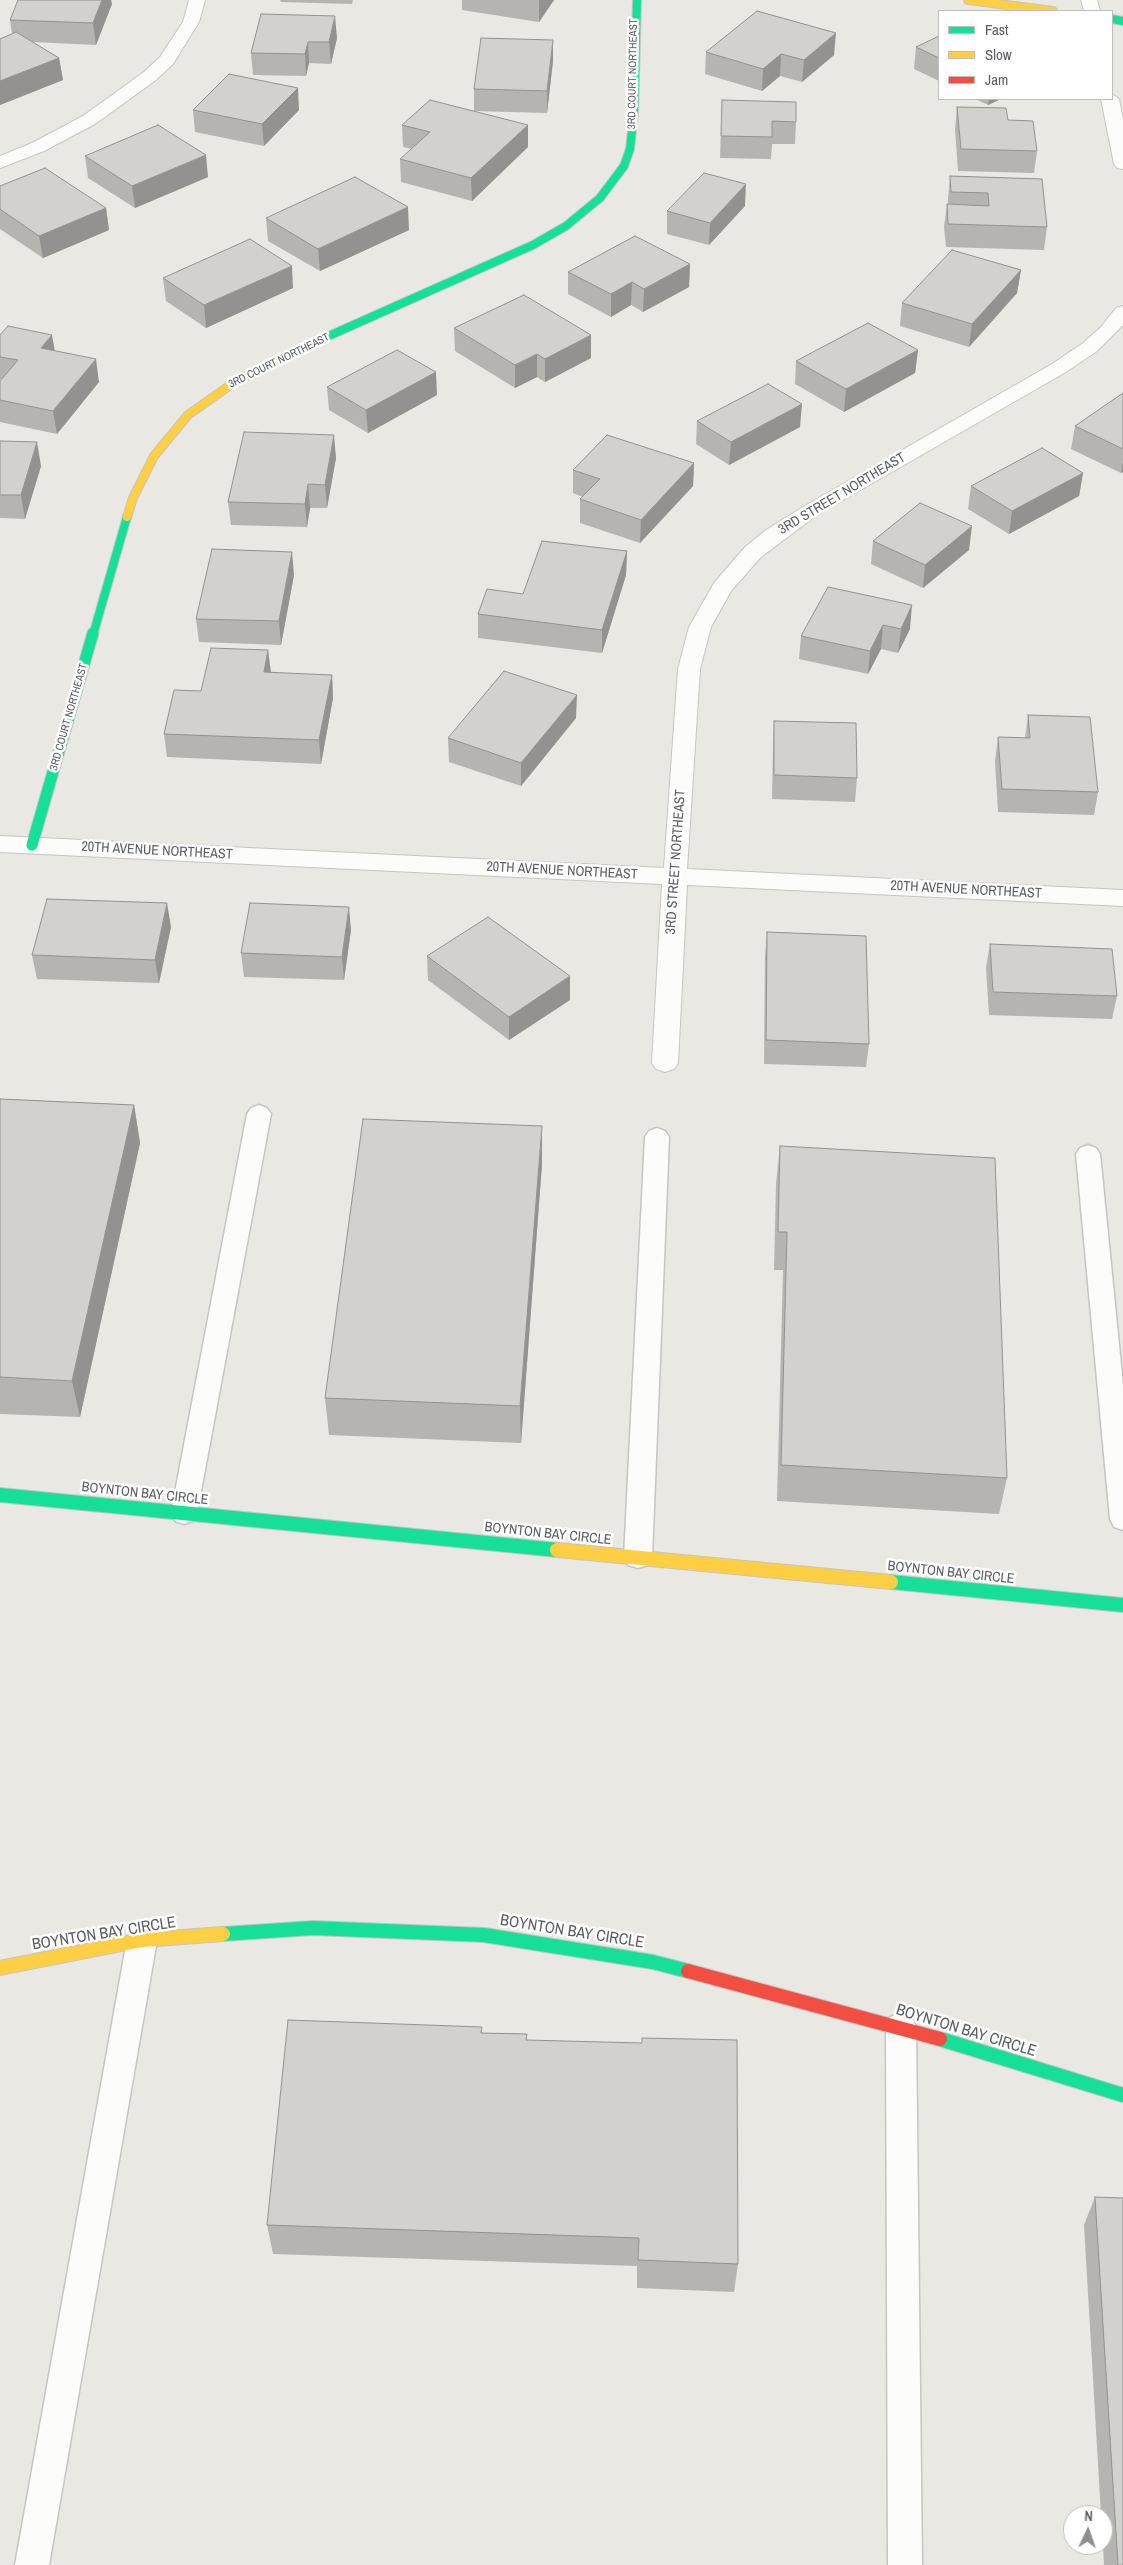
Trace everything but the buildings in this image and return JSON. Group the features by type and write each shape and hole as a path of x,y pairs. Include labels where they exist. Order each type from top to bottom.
{"street":[{"path":"0,163 38,147 89,120 150,76 167,60 191,22 197,0"},
{"name":"3RD COURT NORTHEAST","path":"32,845 133,498 154,456 188,415 236,381 275,360 533,244 566,226 600,198 624,166 630,149 634,112 637,0"},
{"path":"968,0 1045,10"},
{"path":"1110,100 1123,164"},
{"name":"3RD STREET NORTHEAST","path":"665,1063 675,876 690,669 700,627 722,588 753,552 774,535 810,511 1060,368 1090,347 1108,331 1123,312"},
{"name":"20TH AVENUE NORTHEAST","path":"0,844 1123,898"},
{"name":"BOYNTON BAY CIRCLE","path":"0,1495 1123,1604"},
{"name":"BOYNTON BAY CIRCLE","path":"0,1968 142,1940 313,1928 484,1935 653,1962 901,2027 1123,2095"}],"lane":[{"path":"184,1513 259,1114"},
{"path":"638,1557 657,1138"},
{"path":"1088,1154 1123,1519"},
{"path":"32,2565 142,1940"},
{"path":"901,2027 905,2565"}],"traffic: fast":[{"path":"295,351 533,245 566,226 600,198 624,166 630,149 634,113 637,0"},
{"path":"1113,19 1123,21"},
{"path":"32,845 127,517"},
{"path":"0,1495 557,1550"},
{"path":"891,1582 1123,1605"},
{"path":"223,1934 313,1928 484,1935 653,1962 688,1971"},
{"path":"940,2039 1123,2095"}],"traffic: slow":[{"path":"968,0 1045,10"},
{"path":"127,517 133,498 154,456 188,415 236,381 295,351"},
{"path":"557,1550 891,1582"},
{"path":"0,1968 142,1940 223,1934"}],"traffic: jam":[{"path":"688,1971 940,2039"}]}
